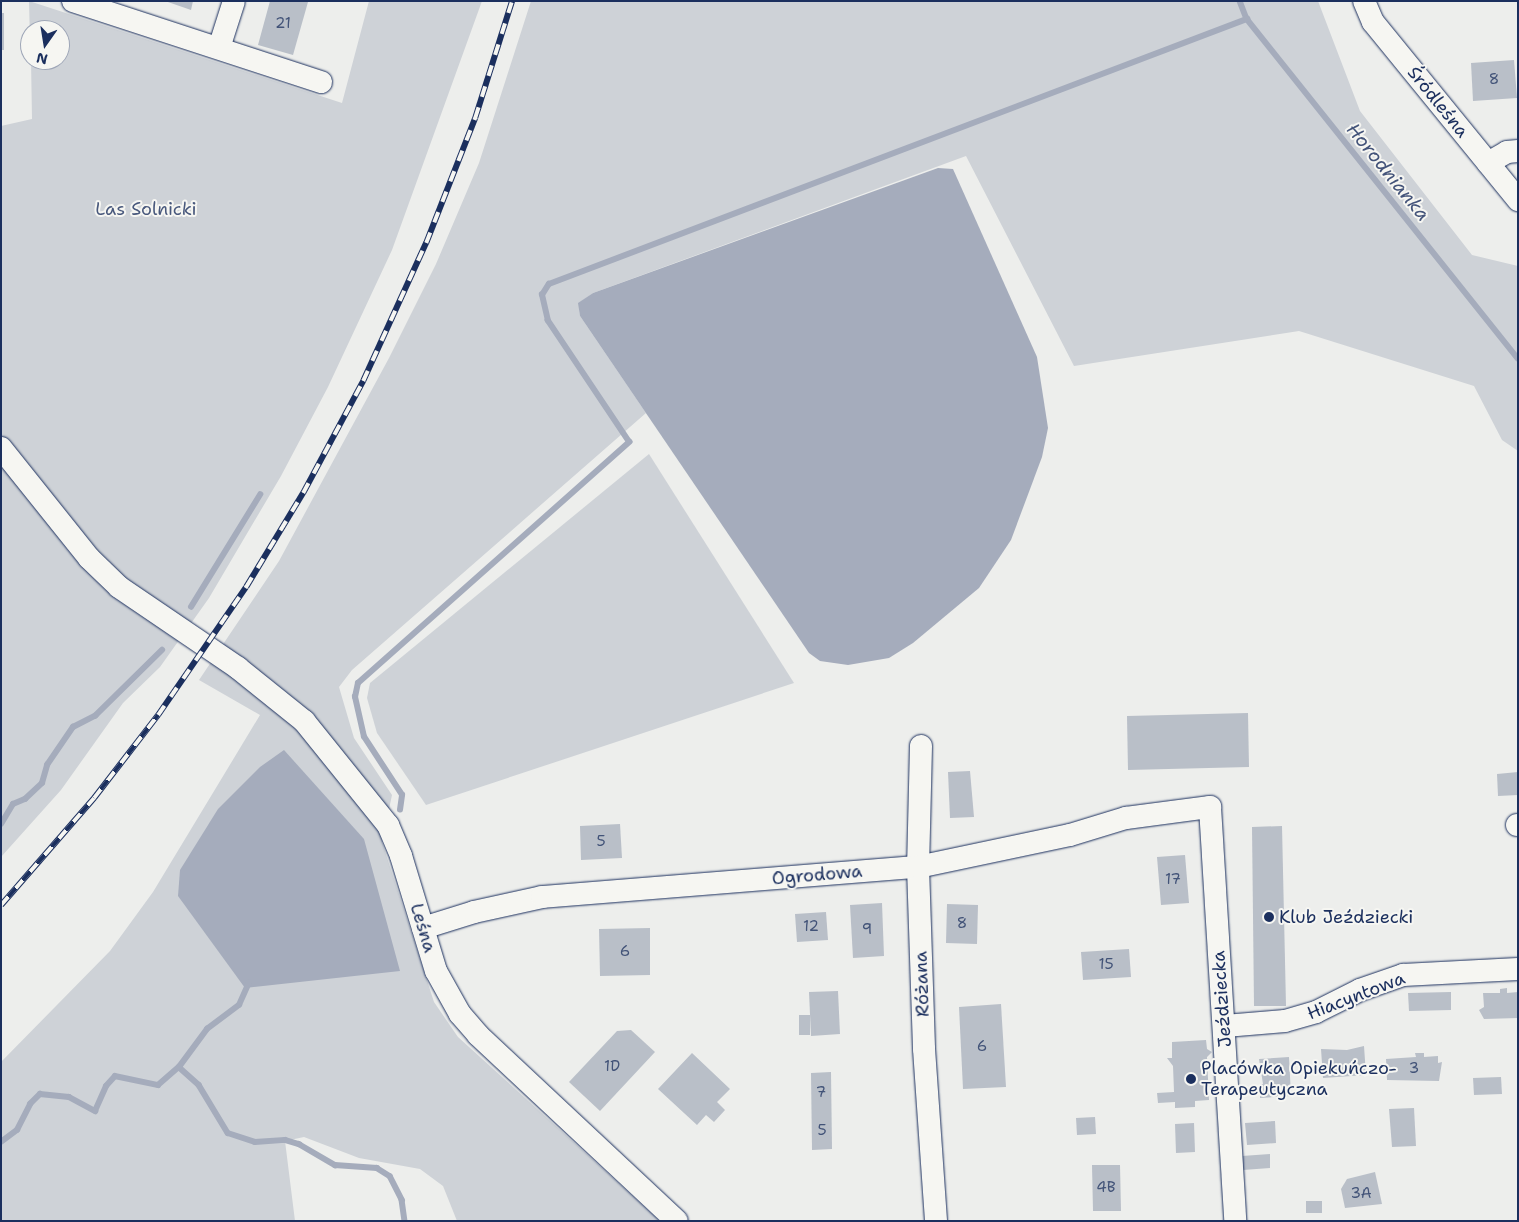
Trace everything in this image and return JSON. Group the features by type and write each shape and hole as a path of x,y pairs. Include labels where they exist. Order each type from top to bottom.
{"street":[{"path":"73,1 321,82"},
{"path":"219,48 234,1"},
{"name":"Śródleśna","path":"1364,1 1373,22 1518,200"},
{"path":"1488,163 1507,152 1518,151"},
{"name":"Leśna","path":"1,448 89,558 119,587 182,632 238,668 292,709 368,797 388,825 401,856 423,928 447,994 478,1035 677,1221"},
{"name":"Różana","path":"921,746 918,867 924,1049 936,1221"},
{"name":"Ogrodowa","path":"423,928 474,912 542,897 918,867 1070,835 1126,818 1210,807"},
{"name":"Jeździecka","path":"1210,807 1235,1221"},
{"name":"Hiacyntowa","path":"1224,1026 1284,1021 1316,1012 1360,990 1403,975 1518,969"}],"green space":[{"name":"Las Solnicki","path":"29,1 342,103 369,1 482,1 392,250 328,387 281,476 209,598 160,667 123,703 61,790 1,857 1,126 32,119 31,70 70,70 70,20 29,20"},
{"path":"531,1 1318,1 1360,111 1472,255 1518,266 1518,451 1502,440 1474,386 1299,331 1074,366 966,156 593,293 579,303 580,316 646,413 352,670 339,687 354,738 392,795 382,842 434,1002 458,1037 660,1221 457,1221 443,1186 420,1169 359,1158 304,1137 285,1141 295,1221 1,1221 1,1062 110,951 153,892 260,715 199,680 279,561 389,358 436,264 479,163"},
{"path":"649,454 794,683 426,805 377,733 367,698 370,683"}],"water":[{"path":"938,168 953,169 1037,357 1048,428 1042,457 1011,540 979,588 913,643 889,658 848,665 820,661 809,653 580,316 578,303 593,293"},
{"path":"284,750 364,839 400,971 245,988 178,896 180,870 218,809 260,767"}],"building":[{"path":"165,1 193,1 191,10"},
{"path":"270,1 308,2 293,55 258,45"},
{"path":"1,13 4,13 4,50 1,50"},
{"path":"1514,60 1517,98 1473,101 1471,63"},
{"path":"1248,713 1249,767 1128,770 1127,716"},
{"path":"970,771 974,817 950,818 948,772"},
{"path":"1518,772 1518,795 1498,796 1497,774"},
{"path":"620,824 622,858 581,860 580,826"},
{"name":"Klub Jeździecki","path":"1282,826 1286,1006 1254,1006 1252,827"},
{"path":"1185,855 1189,903 1161,905 1157,857"},
{"path":"882,903 884,956 853,958 850,905"},
{"path":"947,904 978,905 977,944 946,943"},
{"path":"826,912 828,940 797,942 795,914"},
{"path":"650,928 650,975 600,976 599,929"},
{"path":"1129,949 1131,977 1083,980 1081,952"},
{"path":"1507,988 1507,993 1518,992 1518,1018 1484,1019 1479,1010 1484,1007 1483,993 1500,993 1500,989"},
{"path":"838,991 840,1034 811,1036 809,992"},
{"path":"1451,992 1451,1010 1409,1011 1408,993"},
{"path":"1001,1004 1006,1087 963,1089 959,1007"},
{"path":"799,1015 810,1015 810,1035 799,1035"},
{"path":"631,1030 655,1052 600,1111 569,1082 617,1031"},
{"name":"Placówka Opiekuńczo- Terapeutyczna","path":"1206,1040 1207,1049 1212,1052 1207,1057 1209,1100 1195,1101 1195,1107 1175,1108 1175,1102 1158,1103 1157,1093 1174,1092 1173,1066 1167,1058 1172,1058 1172,1042"},
{"path":"1364,1046 1366,1075 1323,1078 1321,1049 1347,1050"},
{"path":"692,1053 730,1089 717,1102 725,1110 714,1122 706,1115 697,1125 658,1089"},
{"path":"1415,1053 1424,1053 1424,1057 1438,1056 1438,1063 1442,1062 1439,1081 1387,1080 1386,1059 1416,1057"},
{"path":"1289,1057 1291,1096 1260,1098 1260,1084 1263,1084 1259,1059"},
{"path":"831,1072 832,1149 812,1150 811,1073"},
{"path":"1501,1077 1502,1094 1474,1095 1473,1078"},
{"path":"1414,1108 1416,1146 1392,1147 1389,1109"},
{"path":"1095,1117 1096,1134 1077,1135 1076,1118"},
{"path":"1275,1121 1276,1143 1247,1145 1245,1123"},
{"path":"1194,1123 1195,1152 1176,1153 1175,1124"},
{"path":"1270,1154 1270,1168 1243,1170 1242,1156"},
{"path":"1092,1165 1120,1165 1121,1211 1093,1211"},
{"path":"1375,1172 1382,1204 1345,1208 1341,1189 1347,1179"},
{"path":"1306,1201 1322,1201 1322,1213 1306,1213"}],"waterway":[{"name":"Horodnianka","path":"1240,1 1247,19 1518,358"},
{"path":"400,810 402,795 364,737 355,697 358,683 629,442 548,321 542,295 549,284 1247,19"},
{"path":"191,607 260,495"},
{"path":"1,824 13,804 25,799 42,783 47,765 73,727 95,716 162,650"},
{"path":"1,1142 17,1130 30,1104 40,1094 69,1097 95,1111 106,1086 115,1076 158,1085 179,1067 207,1029 239,1005 249,983"},
{"path":"179,1067 199,1085 228,1133 255,1142 285,1140 299,1144 335,1165 377,1168 390,1176 402,1200 405,1221"}],"railway":[{"path":"1,905 94,798 158,715 246,587 303,493 363,381 426,243 475,118 512,1"}],"place":[{"name":"Klub Jeździecki","path":"1269,917"},
{"name":"Placówka Opiekuńczo- Terapeutyczna","path":"1191,1079"}]}
